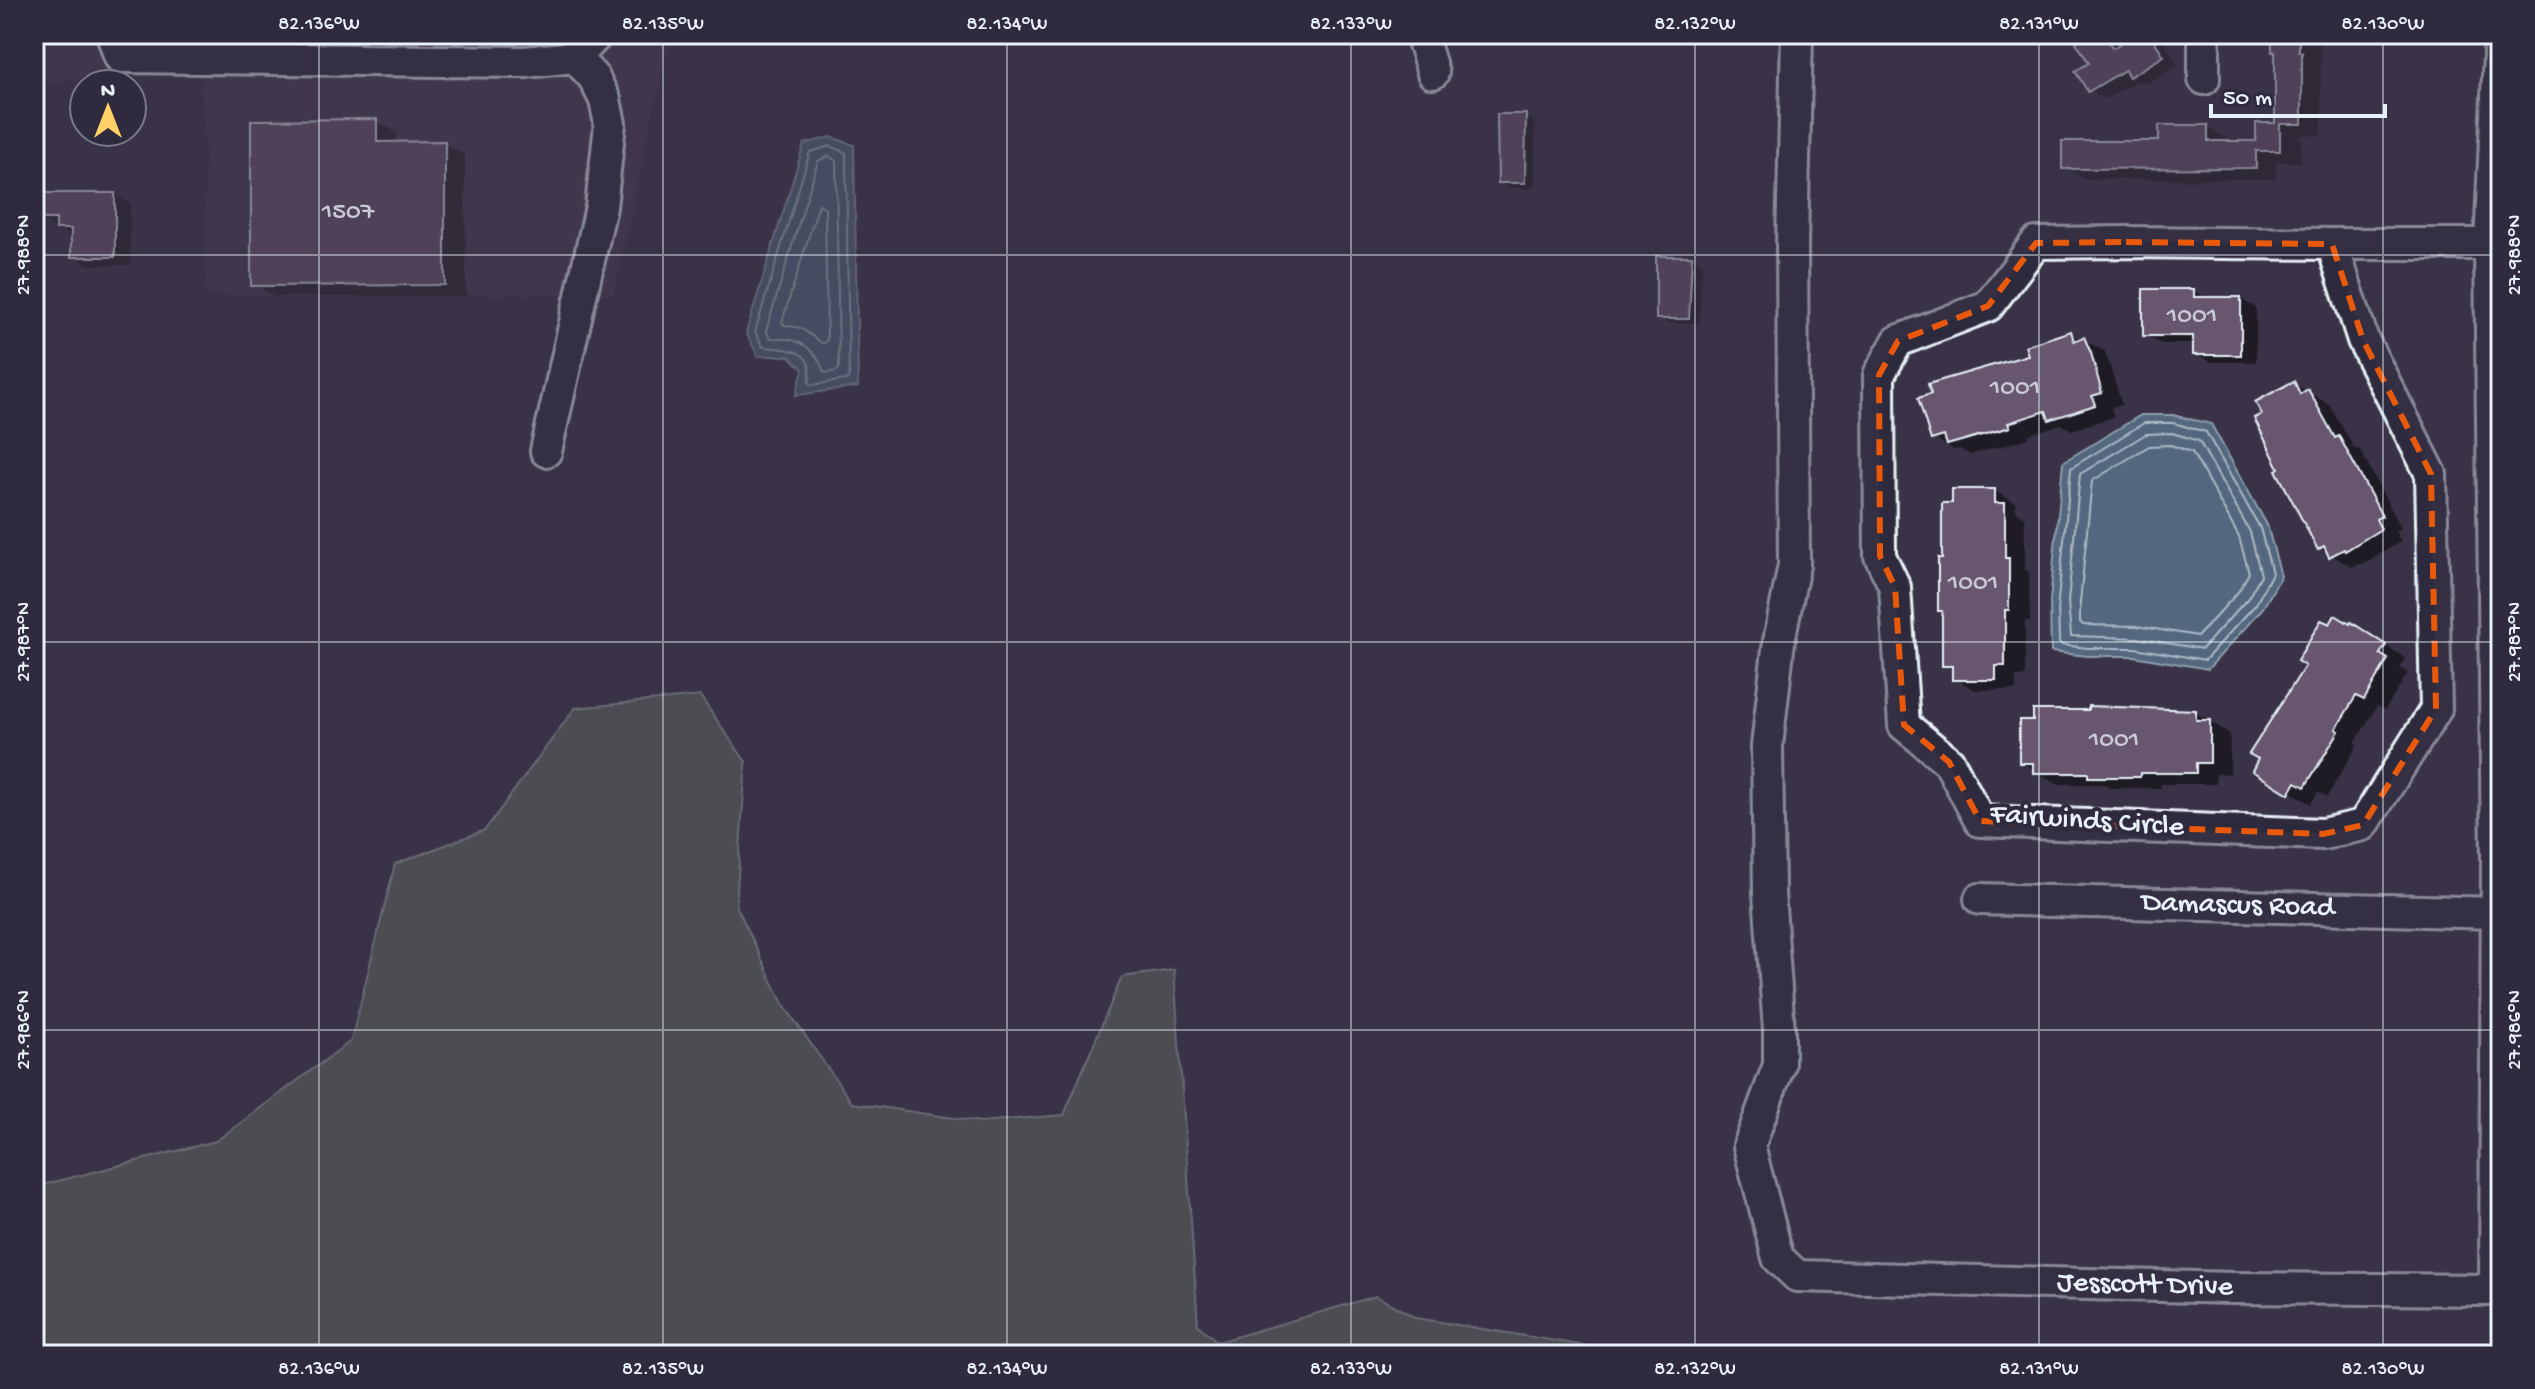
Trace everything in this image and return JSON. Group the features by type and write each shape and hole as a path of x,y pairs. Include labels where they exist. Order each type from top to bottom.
{"street":[{"path":"116,46 222,46 525,62 575,57 598,34"},
{"path":"1421,34 1433,73"},
{"name":"Jesscott Drive","path":"1797,34 1792,243 1794,565 1779,641 1767,746 1769,893 1779,1065 1749,1146 1778,1258 1797,1276 2233,1288 2495,1290 2496,913"},
{"path":"2204,34 2204,79"},
{"path":"2496,913 2495,244 2500,34"},
{"path":"546,451 601,207 610,124 605,100 594,78 575,57"},
{"name":"Fairwinds Circle","path":"2332,244 2363,340 2431,474 2436,709 2363,825 2323,834 1980,821 1949,762 1904,725 1895,587 1880,556 1879,375 1898,341 1988,306 2036,243 2495,244"},
{"name":"Damascus Road","path":"1980,899 2496,913"}],"highlighted area":[{"path":"2126,242 2332,244 2363,340 2431,474 2436,709 2363,825 2323,834 1980,821 1949,762 1904,725 1895,587 1880,556 1879,375 1898,341 1988,306 2036,243"}],"shaded area":[{"path":"34,34 671,34 613,295 206,295 205,147 200,66 148,72 148,68 68,68 68,80 34,84"},
{"path":"700,696 746,762 736,905 783,1004 852,1103 981,1122 1064,1115 1122,977 1174,970 1198,1325 1218,1342 1376,1296 1416,1318 1604,1349 1603,1355 34,1355 34,1187 216,1141 351,1041 395,864 485,830 575,708"}],"water":[{"path":"831,137 854,145 858,387 796,395 803,369 789,356 758,356 746,333 804,144"},
{"path":"2141,415 2173,415 2211,424 2267,525 2281,576 2263,608 2208,669 2134,656 2051,652 2050,601 2063,462"}],"building":[{"path":"2089,34 2104,34 2113,48 2136,34 2150,34 2164,56 2129,77 2125,70 2088,92 2075,71 2089,63 2076,42"},
{"path":"2272,34 2299,34 2302,124 2280,124 2280,151 2256,151 2256,168 2062,169 2062,141 2159,141 2159,125 2208,125 2208,141 2256,141 2256,123 2275,123"},
{"path":"1497,114 1526,114 1525,183 1498,183"},
{"path":"377,119 377,142 445,141 445,285 251,286 251,120"},
{"path":"35,193 115,193 115,257 71,257 71,229 56,229 56,219 35,219"},
{"path":"1656,256 1692,256 1689,319 1656,319"},
{"path":"2143,289 2194,289 2194,297 2241,297 2241,355 2193,355 2193,336 2143,336"},
{"path":"2071,331 2074,341 2084,337 2091,353 2102,393 2092,396 2095,405 2049,420 2046,411 2008,423 2010,427 1947,445 1944,436 1931,440 1918,398 1931,394 1928,384 2028,355 2025,346"},
{"path":"2294,381 2300,394 2308,389 2335,438 2339,436 2382,516 2376,519 2381,529 2329,557 2324,546 2318,550 2276,470 2279,468 2254,418 2262,414 2255,402"},
{"path":"1952,489 1995,489 1995,503 2005,503 2009,610 2005,610 2005,666 1996,666 1996,680 1952,680 1952,666 1942,666 1938,558 1942,558 1942,503 1952,503"},
{"path":"2335,615 2386,645 2380,654 2388,659 2364,700 2356,696 2305,787 2296,782 2289,794 2252,771 2258,759 2249,754 2305,666 2297,661 2321,620 2330,624"},
{"path":"2088,706 2196,710 2196,720 2210,720 2210,763 2196,763 2196,773 2088,777 2088,773 2033,773 2033,763 2019,763 2019,720 2033,720 2033,710 2088,710"}]}
